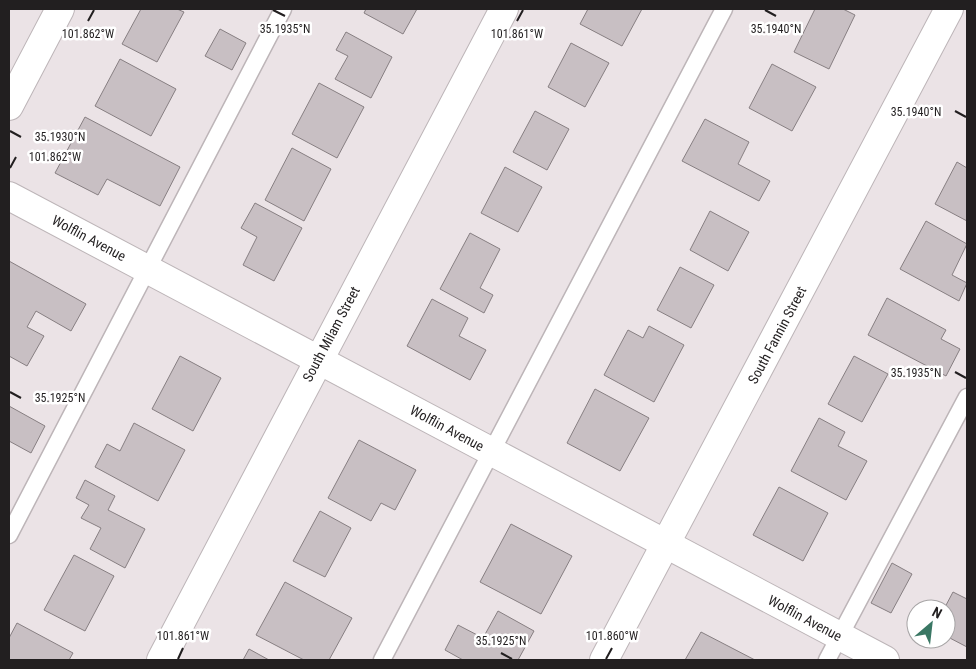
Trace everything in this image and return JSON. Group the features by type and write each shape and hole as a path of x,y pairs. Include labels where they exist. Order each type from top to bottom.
{"street":[{"path":"9,106 60,9"},
{"name":"South Milam Street","path":"161,660 504,9"},
{"name":"South Fannin Street","path":"604,660 949,9"},
{"name":"Wolflin Avenue","path":"9,196 885,660"}],"lane":[{"path":"9,535 283,9"},
{"path":"382,660 724,9"},
{"path":"827,660 967,397"}],"building":[{"path":"141,9 177,9 184,12 157,62 122,44"},
{"path":"366,9 417,9 403,34 364,13"},
{"path":"588,9 642,9 622,46 580,24"},
{"path":"815,9 843,9 855,15 829,69 794,52"},
{"path":"220,29 246,43 232,70 205,56"},
{"path":"346,32 392,57 371,98 335,79 348,56 336,50"},
{"path":"571,43 609,63 585,107 548,87"},
{"path":"120,59 176,89 151,136 95,106"},
{"path":"772,64 816,87 792,131 749,108"},
{"path":"319,83 364,107 337,158 292,134"},
{"path":"535,111 569,129 547,170 513,152"},
{"path":"85,117 180,167 160,206 107,179 98,195 55,173"},
{"path":"705,119 749,142 738,164 770,181 759,201 682,161"},
{"path":"292,148 331,169 304,221 265,200"},
{"path":"957,162 967,168 967,221 935,204"},
{"path":"505,167 542,187 518,232 481,213"},
{"path":"255,203 302,228 274,281 243,265 257,237 241,228"},
{"path":"710,211 749,232 728,271 690,250"},
{"path":"926,221 967,244 952,275 967,283 959,301 900,269"},
{"path":"470,233 500,249 480,288 493,295 484,313 440,289"},
{"path":"9,261 86,304 71,331 36,311 27,327 44,336 27,366 9,356"},
{"path":"680,267 714,285 691,328 657,310"},
{"path":"887,298 946,330 941,339 960,349 946,376 868,335"},
{"path":"432,299 468,318 459,336 486,350 470,380 407,346"},
{"path":"649,326 684,345 654,402 604,375 628,330 643,338"},
{"path":"180,356 221,378 193,431 152,409"},
{"path":"854,356 888,374 862,422 828,404"},
{"path":"595,389 649,418 620,471 567,443"},
{"path":"9,406 45,426 31,453 9,441"},
{"path":"819,418 845,432 838,446 867,461 846,500 791,471"},
{"path":"134,423 185,450 158,501 95,467 107,444 120,451"},
{"path":"359,440 416,470 395,510 381,503 371,521 328,498"},
{"path":"85,480 115,496 108,510 145,529 125,568 90,549 101,528 81,518 89,505 76,498"},
{"path":"779,487 828,513 803,561 753,535"},
{"path":"320,511 351,528 325,577 293,561"},
{"path":"511,524 572,556 541,614 480,582"},
{"path":"74,555 114,576 85,631 44,610"},
{"path":"892,563 912,574 891,613 871,603"},
{"path":"285,582 352,618 329,660 304,660 256,635"},
{"path":"953,592 967,599 967,647 956,641 956,599 949,599"},
{"path":"498,611 534,631 518,660 463,660 445,650 458,625 483,638"},
{"path":"17,623 73,653 69,660 9,660 9,638"},
{"path":"701,632 755,660 685,660"},
{"path":"249,649 269,660 243,660"}]}
